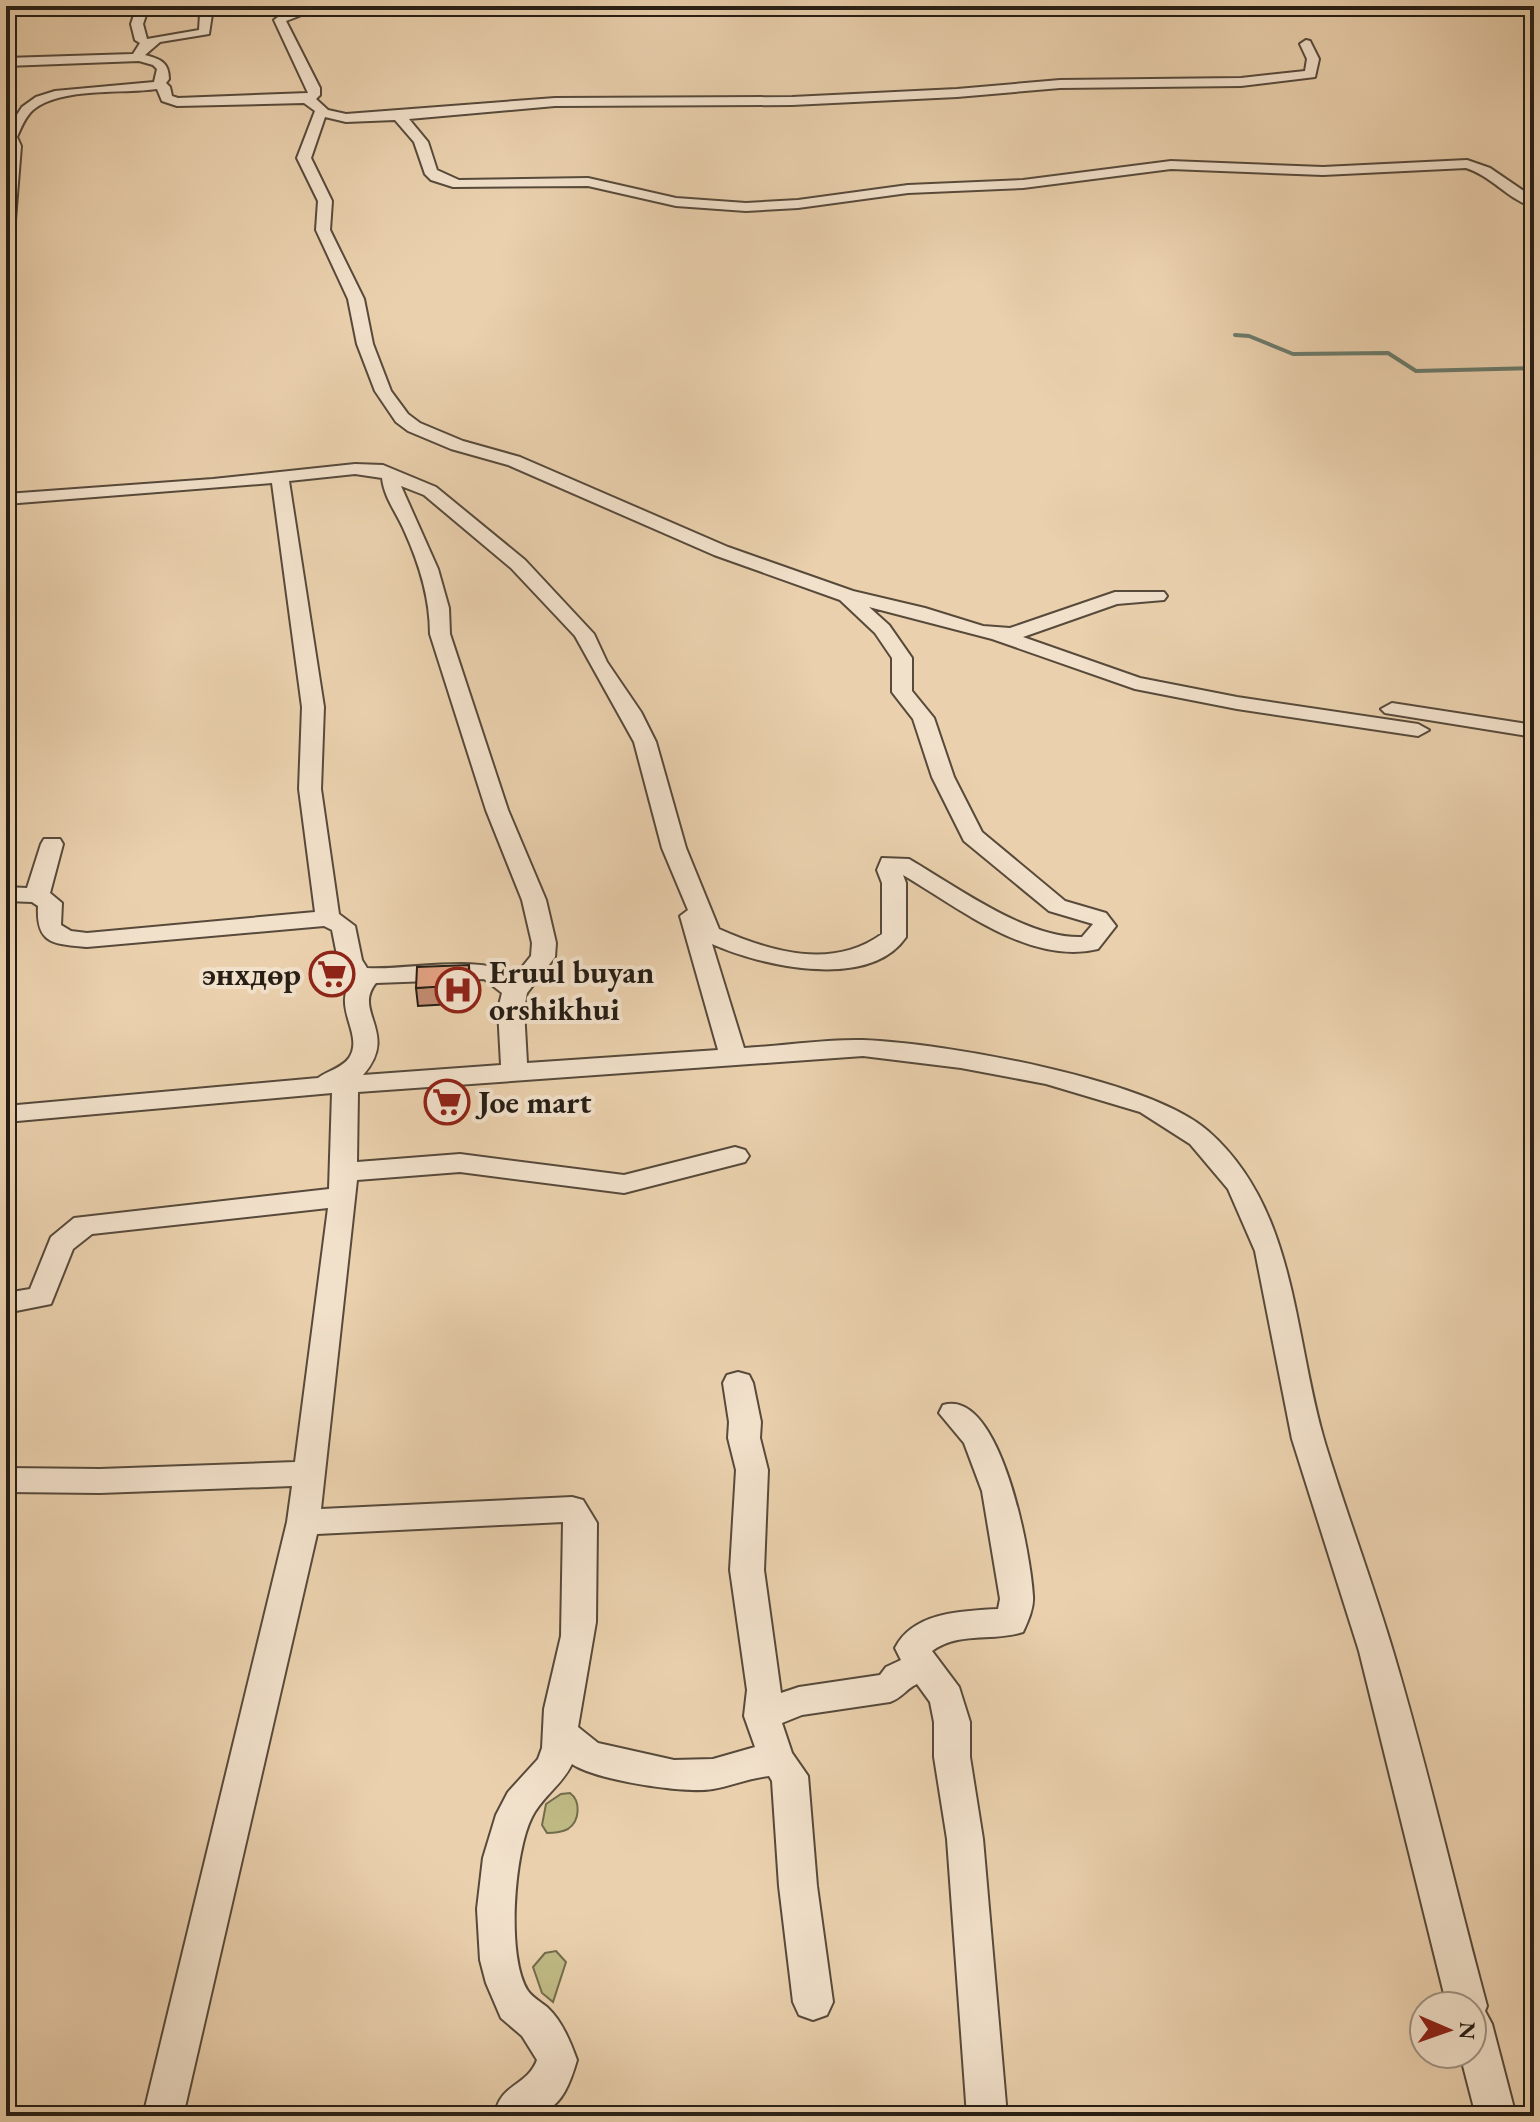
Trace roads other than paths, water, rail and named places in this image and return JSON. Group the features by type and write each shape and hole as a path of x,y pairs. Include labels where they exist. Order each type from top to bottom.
{"street":[{"path":"141,40 137,24 143,6"},
{"path":"137,57 140,47 148,41 205,32 206,14 201,6"},
{"path":"319,6 294,12 280,20 314,88 304,158 325,201 323,230 356,299 365,344 383,391 402,418 427,434 514,461 721,551 847,596 999,635 1135,683 1418,730"},
{"path":"6,230 9,160 14,146 10,137 31,104 45,97 158,85 164,87 166,98 181,103 313,106 346,118 404,117 555,102 769,102 957,93 1045,85 1205,83 1296,78 1311,74 1314,67 1306,44"},
{"path":"6,62 137,57 162,67 164,77 158,85"},
{"path":"404,117 401,120 418,134 429,159 430,171 445,181 502,185 588,182 686,203 783,205 908,189 1023,184 1171,165 1323,171 1449,164 1482,167 1521,199 1534,203"},
{"path":"6,499 363,469 391,475 430,491 518,564 576,624 645,742 674,848 709,933 744,950 790,960 831,960 869,954 894,937 894,883 890,863 901,864 1017,934 1043,943 1068,946 1089,944 1101,922 1057,906 972,836 943,777 923,718 902,692 902,658 882,629 847,596"},
{"path":"391,475 394,497 414,531 435,588 442,618 440,634 497,810 534,900 544,943 543,957 515,992 511,1009 514,1072"},
{"path":"280,478 313,707 310,789 328,918"},
{"path":"999,635 1052,622 1115,598 1157,596"},
{"path":"603,673 657,806 733,1056"},
{"path":"1281,709 1377,706 1534,731"},
{"path":"37,895 52,844"},
{"path":"6,894 37,895 50,903 49,928 65,938 87,940 328,918 343,926 350,960 358,973 486,972 499,976 515,992"},
{"path":"317,1086 346,1076 365,1057 367,1044 355,998 358,984 370,975"},
{"path":"6,1114 317,1086 863,1048 945,1057 1049,1077 1149,1106 1177,1121 1200,1138 1240,1186 1269,1251 1308,1439 1376,1651 1463,1990"},
{"path":"163,2116 303,1522 343,1185 345,1084"},
{"path":"6,1303 41,1297 61,1244 84,1225 343,1185 460,1163 624,1184 735,1156"},
{"path":"738,1383 745,1422 744,1438 752,1470 747,1570 764,1690 762,1716 777,1760 790,1776 798,1886 813,2002"},
{"path":"954,1413 977,1438 998,1491 1017,1599 1011,1622 939,1628 922,1637 912,1648 947,1697 952,1722 952,1757 965,1839 987,2116"},
{"path":"6,1480 100,1481 308,1473"},
{"path":"303,1522 572,1509 581,1523 578,1638 573,1671 558,1716 562,1751 553,1771 529,1790 514,1815 503,1853 497,1904 497,1955 505,1984 515,2006 536,2023 557,2060 553,2078 539,2093 516,2107 515,2116"},
{"path":"762,1716 799,1701 878,1692 890,1688 898,1677 923,1666"},
{"path":"561,1734 588,1756 674,1775 713,1774 777,1760"},
{"path":"1484,2070 1496,2116"}],"waterway":[{"path":"1235,335 1249,336 1293,354 1388,353 1416,371 1534,368"}],"place":[{"name":"энхдөр","path":"332,974"},
{"name":"Eruul buyan orshikhui","path":"458,990"},
{"name":"Joe mart","path":"447,1102"}]}
